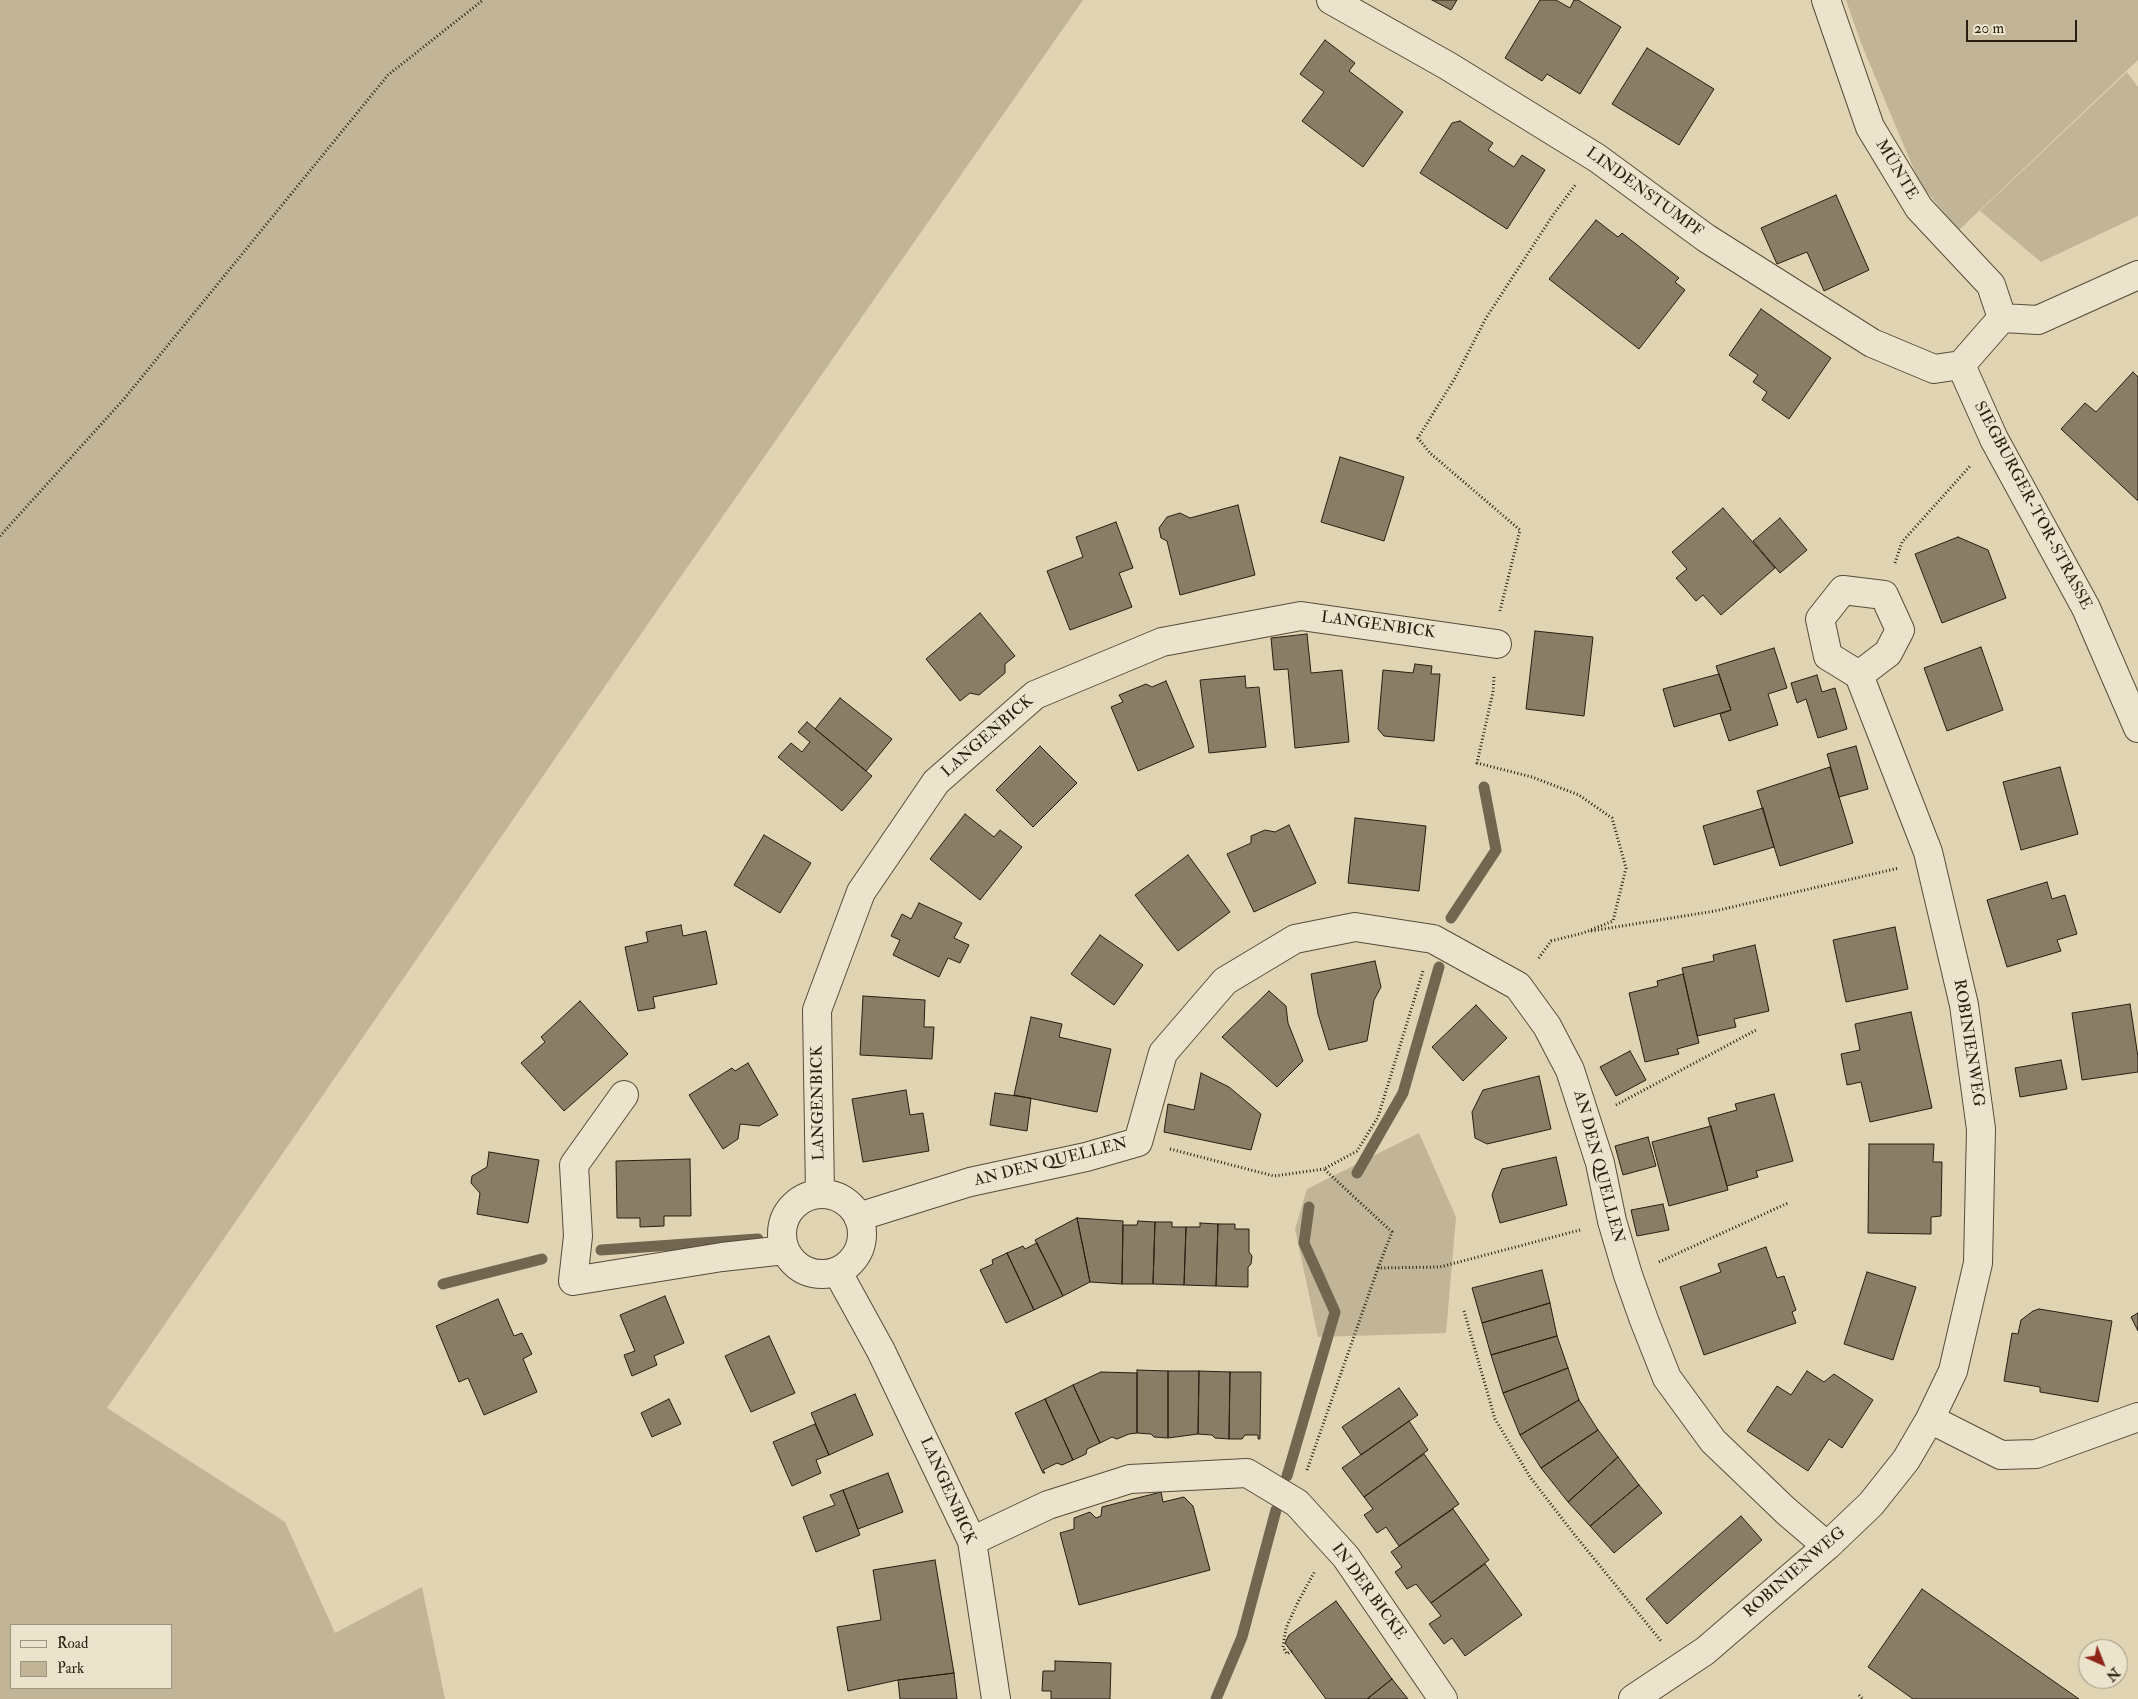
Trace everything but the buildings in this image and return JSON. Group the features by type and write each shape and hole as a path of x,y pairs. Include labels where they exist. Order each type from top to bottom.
{"street":[{"name":"LINDENSTUMPF","path":"1331,0 1448,66 1597,158 1706,238 1872,342 1934,369 1961,365"},
{"name":"MÜNTE","path":"1826,0 1870,127 1919,208 1991,285 2002,318"},
{"path":"1961,365 2002,318 2038,320 2138,275"},
{"name":"SIEGBURGER-TOR-STRASSE","path":"1961,365 1994,439 2086,608 2138,728"},
{"path":"1843,590 1884,595 1900,630 1888,653 1859,675 1828,656 1820,618 1843,590"},
{"name":"LANGENBICK","path":"820,1193 817,1010 861,892 936,782 1035,696 1162,642 1301,616 1497,644"},
{"name":"ROBINIENWEG","path":"1633,1699 1705,1651 1827,1546 1871,1504 1906,1460 1930,1419 1954,1371 1978,1263 1981,1130 1964,1005 1928,852 1859,675"},
{"name":"AN DEN QUELLEN","path":"858,1217 970,1182 1086,1157 1138,1142 1163,1052 1225,981 1295,939 1355,927 1433,939 1518,986 1547,1026 1570,1070 1600,1163 1612,1221 1628,1275 1667,1378 1713,1441 1786,1511 1827,1546"},
{"path":"624,1094 574,1165 578,1236 574,1281 713,1259 785,1250"},
{"path":"820,1193 832,1195 843,1199 852,1207 858,1217 862,1230 861,1242 856,1254 848,1264 837,1271 825,1274 801,1268 785,1250 781,1238 782,1224 788,1213 802,1199 820,1193"},
{"name":"LANGENBICK","path":"837,1271 885,1359 972,1540 996,1699"},
{"path":"1930,1419 2001,1455 2036,1454 2138,1416"},
{"name":"IN DER BICKE","path":"972,1540 1048,1505 1130,1479 1247,1473 1297,1503 1346,1557 1443,1699"}],"path":[{"path":"0,536 124,399 388,75 482,0"},
{"path":"1553,215 1486,318 1455,378 1418,438 1430,454 1520,530 1501,602 1493,692 1477,763 1532,777 1579,795 1612,818 1626,868 1613,921 1583,933"},
{"path":"1884,595 1902,542 1994,439"},
{"path":"1518,986 1551,941 1583,933 1715,911 1904,867 1928,852"},
{"path":"1138,1142 1274,1176 1324,1169 1357,1151 1378,1117 1433,939"},
{"path":"1587,1121 1758,1029"},
{"path":"1297,1503 1392,1232 1324,1169"},
{"path":"1628,1275 1788,1203"},
{"path":"1378,1268 1440,1267 1544,1241 1612,1221"},
{"path":"1464,1311 1495,1419 1530,1477 1682,1666"},
{"path":"1292,1652 1287,1654 1283,1647 1286,1628 1316,1567 1336,1546"},
{"path":"1859,1695 1863,1699"}],"green space":[{"path":"0,0 1083,0 670,592 107,1408 285,1522 335,1633 422,1587 445,1699 0,1699"},
{"path":"1846,0 2138,0 2138,60 1959,230 1920,184 1861,43"},
{"path":"2127,72 2138,87 2138,216 2041,262 1980,211"},
{"path":"1419,1133 1456,1217 1446,1333 1318,1337 1295,1229 1307,1189"}],"waterway":[{"path":"1451,918 1496,850 1484,787"},
{"path":"1357,1173 1403,1093 1439,967"},
{"path":"1287,1476 1335,1312 1304,1243 1309,1207"},
{"path":"601,1250 758,1239"},
{"path":"443,1284 542,1259"},
{"path":"1216,1699 1242,1637 1276,1510"}]}
